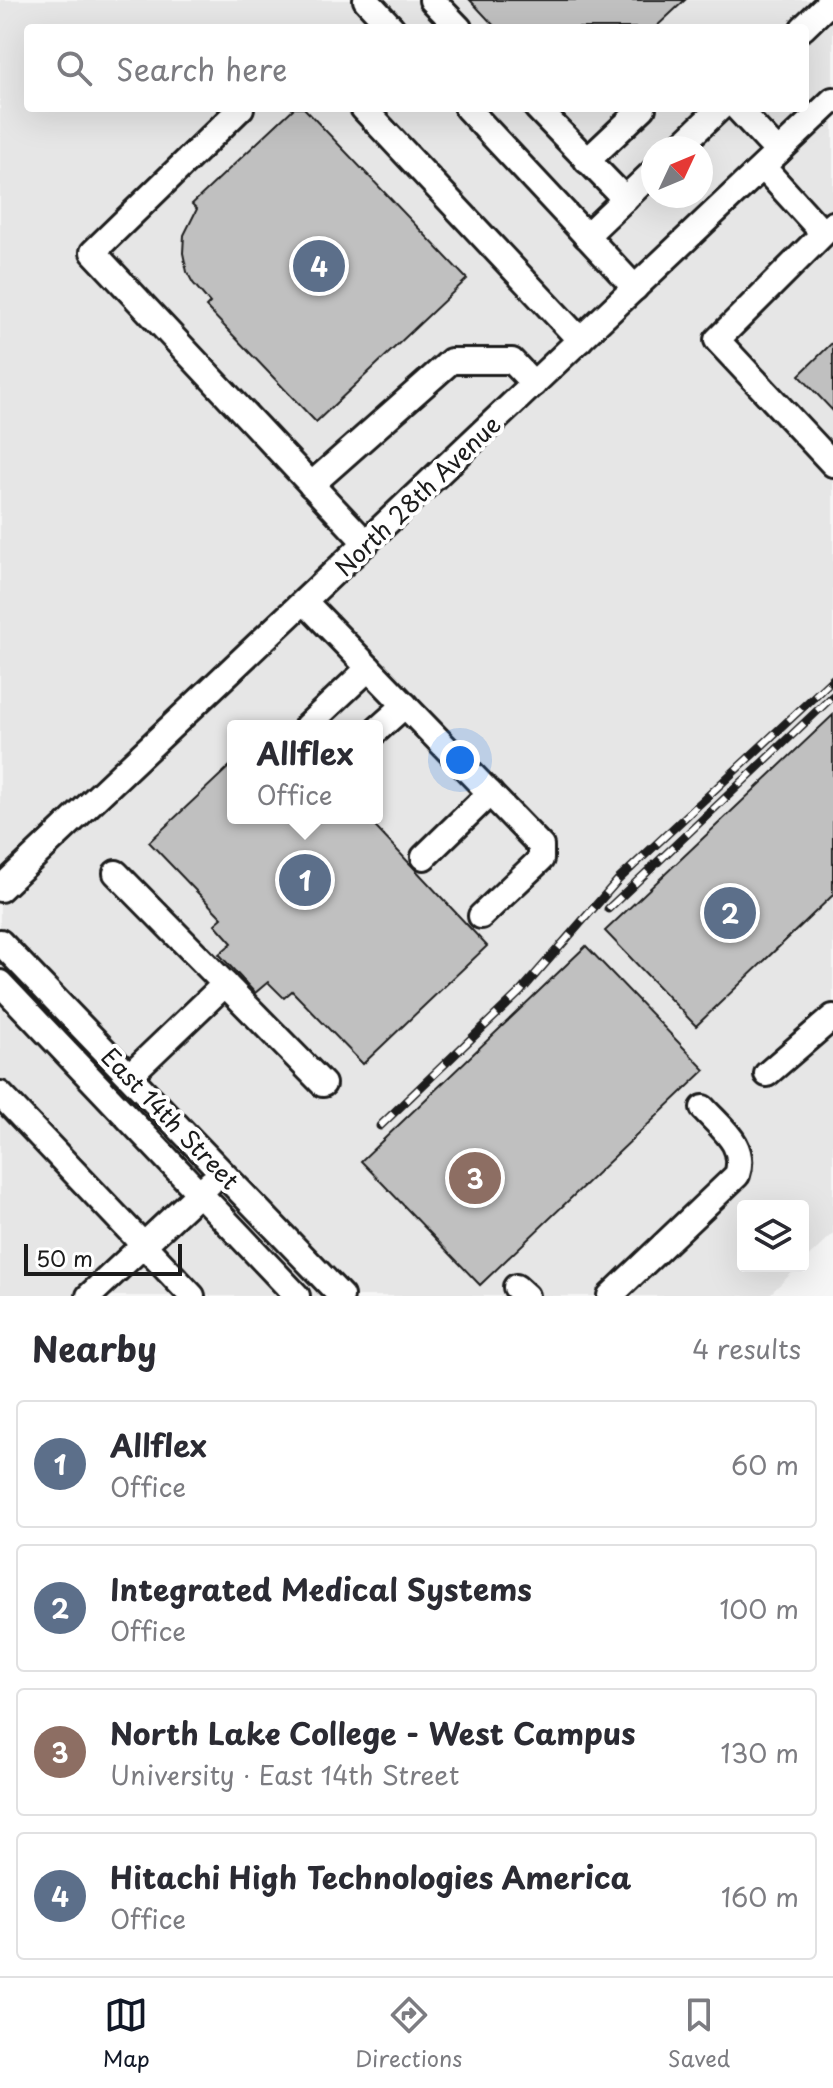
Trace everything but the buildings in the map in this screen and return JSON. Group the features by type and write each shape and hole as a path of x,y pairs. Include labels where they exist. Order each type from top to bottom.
{"street":[{"path":"366,0 388,24"},
{"path":"432,0 455,24"},
{"path":"807,24 832,0"},
{"name":"North 28th Avenue","path":"0,889 833,100"},
{"path":"237,112 93,252 366,543"},
{"path":"367,112 580,340"},
{"path":"471,112 635,288"},
{"path":"541,112 625,199"},
{"path":"587,161 639,112"},
{"path":"691,136 716,112"},
{"path":"740,112 770,160 828,228 717,340 833,464"},
{"path":"586,236 641,184"},
{"path":"311,485 451,361 512,361 534,384"},
{"path":"305,602 541,846 541,859 481,916"},
{"path":"313,720 369,668"},
{"path":"383,725 405,705"},
{"path":"424,857 490,793"},
{"path":"116,873 323,1084"},
{"name":"East 14th Street","path":"0,942 341,1296"},
{"name":"East 14th Street","path":"0,983 297,1296"},
{"path":"130,1075 225,984"},
{"path":"767,1074 833,1017"},
{"path":"0,1094 192,1296"},
{"path":"610,1296 737,1175 741,1162 740,1150 703,1108"},
{"path":"89,1296 222,1171"}],"shaded area":[{"path":"0,0 833,0 833,1234 809,1256 809,1200 737,1200 737,1272 793,1272 768,1296 0,1296"}],"railway":[{"path":"380,1126 521,991 618,880 833,679"},
{"path":"608,909 833,696"}],"place":[{"name":"Hitachi High Technologies America","path":"319,266"},
{"name":"Allflex","path":"305,880"},
{"name":"Integrated Medical Systems","path":"730,913"},
{"name":"North Lake College - West Campus","path":"475,1178"}]}
